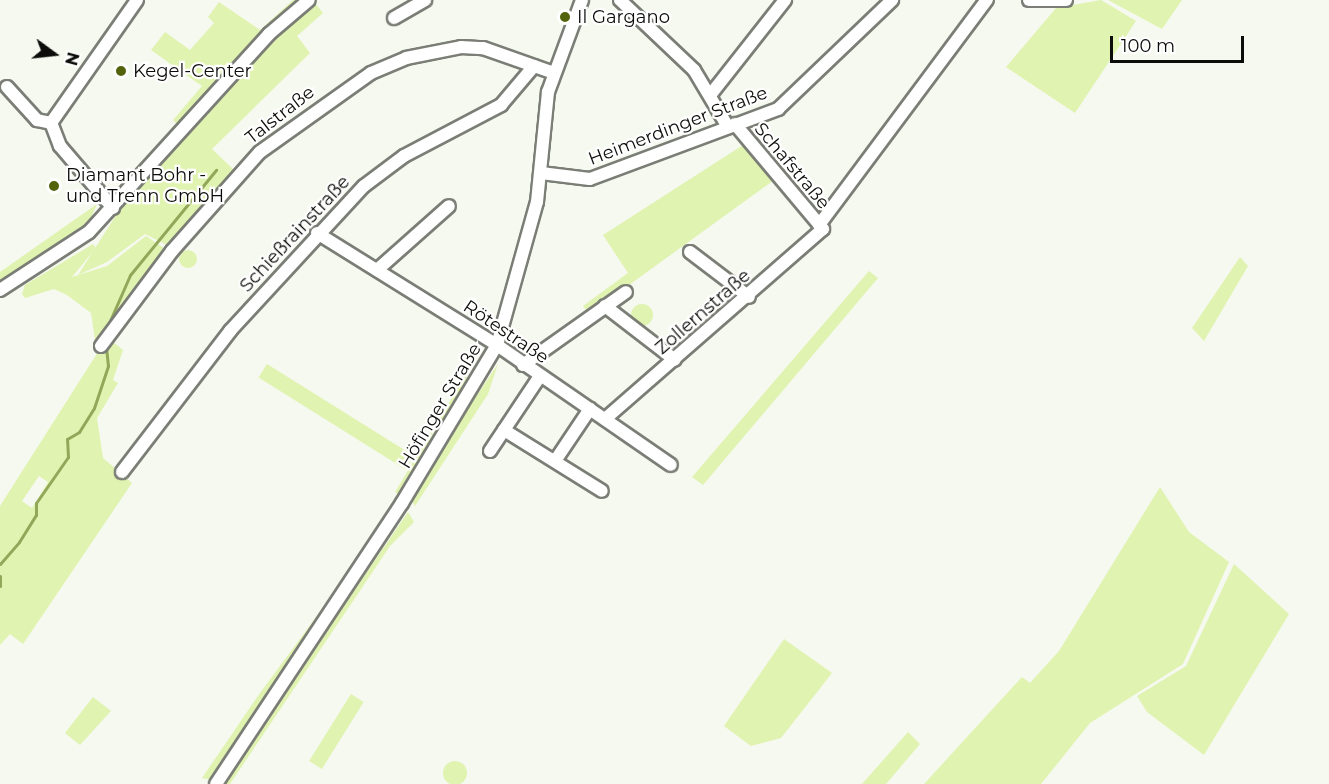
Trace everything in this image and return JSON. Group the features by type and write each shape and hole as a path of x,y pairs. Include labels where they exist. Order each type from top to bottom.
{"street":[{"path":"51,123 136,0"},
{"path":"0,290 51,260 113,208 269,34 309,0"},
{"path":"394,18 425,0"},
{"name":"Höfinger Straße","path":"216,784 402,503 497,345 541,173 554,73 582,0"},
{"name":"Schafstraße","path":"620,0 681,57 711,94 731,125 821,227"},
{"path":"711,94 785,0"},
{"name":"Zollernstraße","path":"605,419 749,297 821,227 987,0"},
{"path":"1029,0 1062,0"},
{"name":"Heimerdinger Straße","path":"541,173 590,179 731,125 796,97 886,1"},
{"name":"Talstraße","path":"105,342 172,251 260,152 362,79 406,58 461,48 483,48 554,73"},
{"name":"Schießrainstraße","path":"122,472 230,331 317,233 404,156 501,105 534,66"},
{"path":"8,87 37,120 51,123"},
{"path":"51,123 60,146 113,208"},
{"path":"377,270 449,206"},
{"name":"Rötestraße","path":"317,233 497,345 671,465"},
{"path":"690,252 749,297"},
{"path":"523,365 626,292"},
{"path":"605,306 675,360"},
{"path":"490,450 540,376"},
{"path":"555,461 590,409"},
{"path":"504,430 602,491"}],"green space":[{"path":"293,0 300,0 179,126 173,120 202,86 151,50 165,32 190,50 214,23 208,17 219,2 260,30"},
{"path":"1101,0 1136,21 1075,113 1006,67 1056,8"},
{"path":"1108,0 1182,0 1162,29"},
{"path":"315,3 323,13 297,36 310,53 212,149 234,170 169,246 145,234 107,262 78,275 120,209 255,58"},
{"path":"743,145 774,180 589,314 583,306 628,273 603,235"},
{"path":"97,204 90,220 71,236 0,284 0,272"},
{"path":"146,236 167,250 96,347 91,313 67,295 54,289 25,298 22,294 25,285 93,244 96,248 72,277 107,266"},
{"path":"184,250 192,250 197,255 195,266 184,268 179,263 179,255"},
{"path":"1240,257 1248,266 1204,341 1192,328"},
{"path":"869,271 878,278 703,485 692,477"},
{"path":"642,304 650,307 653,315 650,323 642,326 634,323 631,315 634,307"},
{"path":"113,342 123,350 113,380 118,383 97,418 103,458 132,483 23,644 10,634 0,645 0,506 98,352","holes":["39,476 48,482 32,508 22,501"]},
{"path":"267,364 414,456 405,469 259,378"},
{"path":"498,364 488,394 415,506 411,500 445,442"},
{"path":"465,376 471,380 400,495 395,492"},
{"path":"1160,487 1189,532 1229,562 1183,664 1090,723 1041,784 924,784 1022,677 1030,683 1059,651"},
{"path":"408,512 414,522 390,546 230,784 221,784"},
{"path":"1234,564 1289,614 1204,755 1147,712 1137,696 1186,666"},
{"path":"325,605 213,780 202,778 260,693"},
{"path":"784,639 832,673 781,738 751,746 724,726"},
{"path":"351,694 364,702 322,769 309,761"},
{"path":"93,697 111,711 80,745 65,733"},
{"path":"908,732 920,744 886,784 862,784"},
{"path":"455,761 464,764 467,773 464,782 455,785 446,782 443,773 446,764"}],"waterway":[{"path":"105,332 130,275 216,170"},
{"path":"0,564 19,542 36,515 36,503 68,457 67,439 79,432 94,408 108,366 106,348"},
{"path":"0,576 0,586"}],"place":[{"name":"Il Gargano","path":"565,17"},
{"name":"Kegel-Center","path":"121,71"},
{"name":"Diamant Bohr - und Trenn GmbH","path":"54,186"}]}
